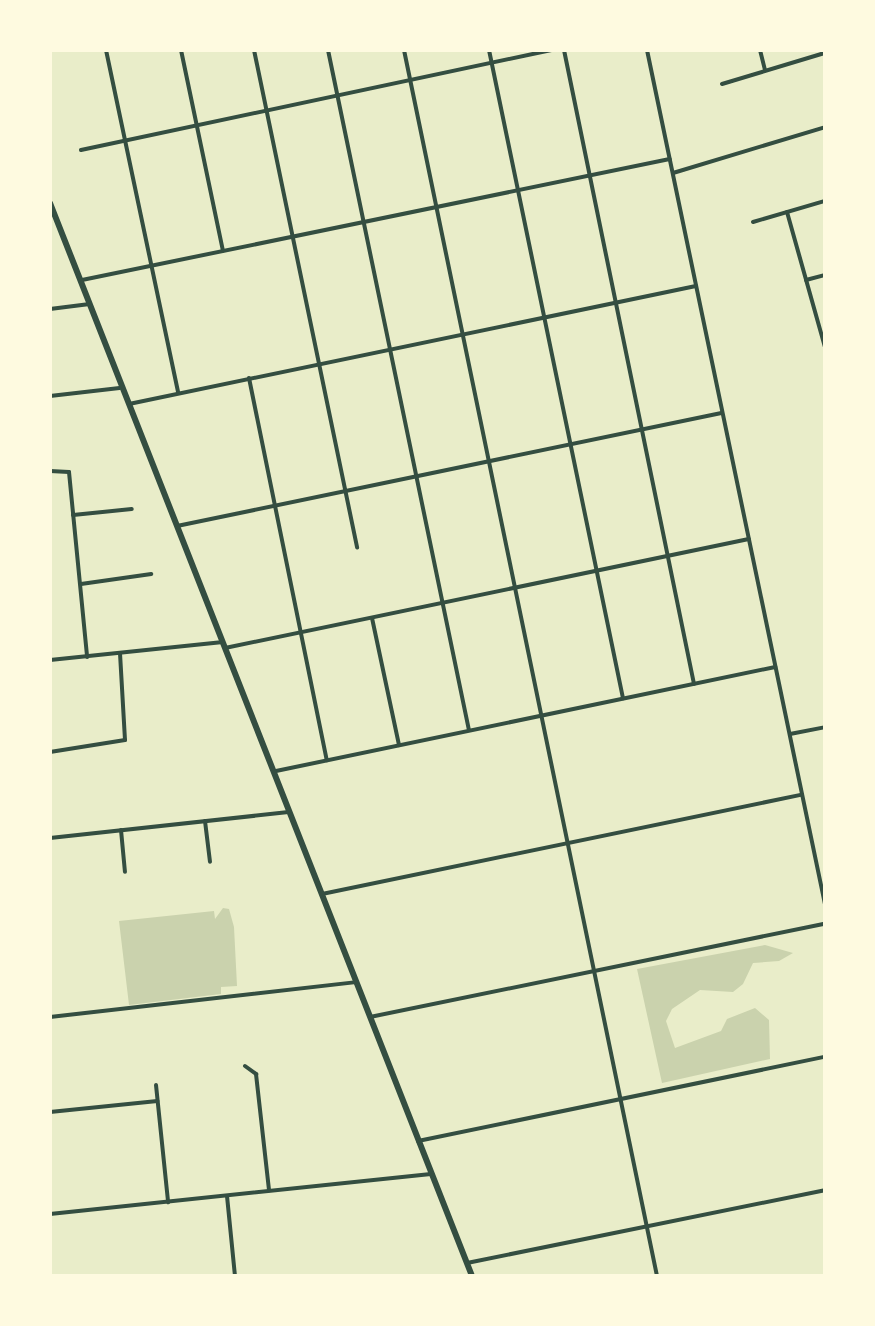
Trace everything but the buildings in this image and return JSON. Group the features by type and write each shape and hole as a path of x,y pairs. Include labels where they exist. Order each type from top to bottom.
{"main road":[{"path":"50,203 53,220 130,404 472,1276"}],"street":[{"path":"106,50 178,393"},
{"path":"180,50 223,251"},
{"path":"254,50 358,547"},
{"path":"328,50 469,730"},
{"path":"404,50 658,1276"},
{"path":"489,50 623,698"},
{"path":"80,150 552,50"},
{"path":"564,50 694,684"},
{"path":"646,50 825,904"},
{"path":"760,50 765,71"},
{"path":"722,84 825,53"},
{"path":"673,173 825,128"},
{"path":"80,280 670,159"},
{"path":"754,222 825,201"},
{"path":"787,212 825,347"},
{"path":"806,280 825,275"},
{"path":"130,404 696,286"},
{"path":"50,308 90,304"},
{"path":"249,378 327,760"},
{"path":"50,396 123,388"},
{"path":"177,526 723,412"},
{"path":"50,471 67,469 87,656"},
{"path":"73,515 132,509"},
{"path":"50,660 224,645 302,632 749,539"},
{"path":"80,584 151,574"},
{"path":"372,618 398,746"},
{"path":"50,752 125,740 120,653"},
{"path":"273,771 776,667"},
{"path":"790,734 825,727"},
{"path":"322,894 802,795"},
{"path":"50,838 289,812"},
{"path":"206,821 210,862"},
{"path":"121,830 125,872"},
{"path":"370,1017 825,924"},
{"path":"50,1017 356,982"},
{"path":"418,1141 825,1057"},
{"path":"245,1066 256,1074 269,1191"},
{"path":"156,1085 168,1202"},
{"path":"50,1112 157,1102"},
{"path":"50,1214 431,1174"},
{"path":"467,1263 825,1190"},
{"path":"227,1196 235,1276"}],"green space":[{"path":"223,908 229,909 234,927 237,986 221,987 221,994 129,1005 119,921 214,911 215,919"},
{"path":"765,945 793,953 779,961 753,963 743,984 733,992 700,990 672,1009 666,1021 675,1048 721,1031 727,1019 755,1008 769,1020 770,1059 662,1083 637,969"}]}
